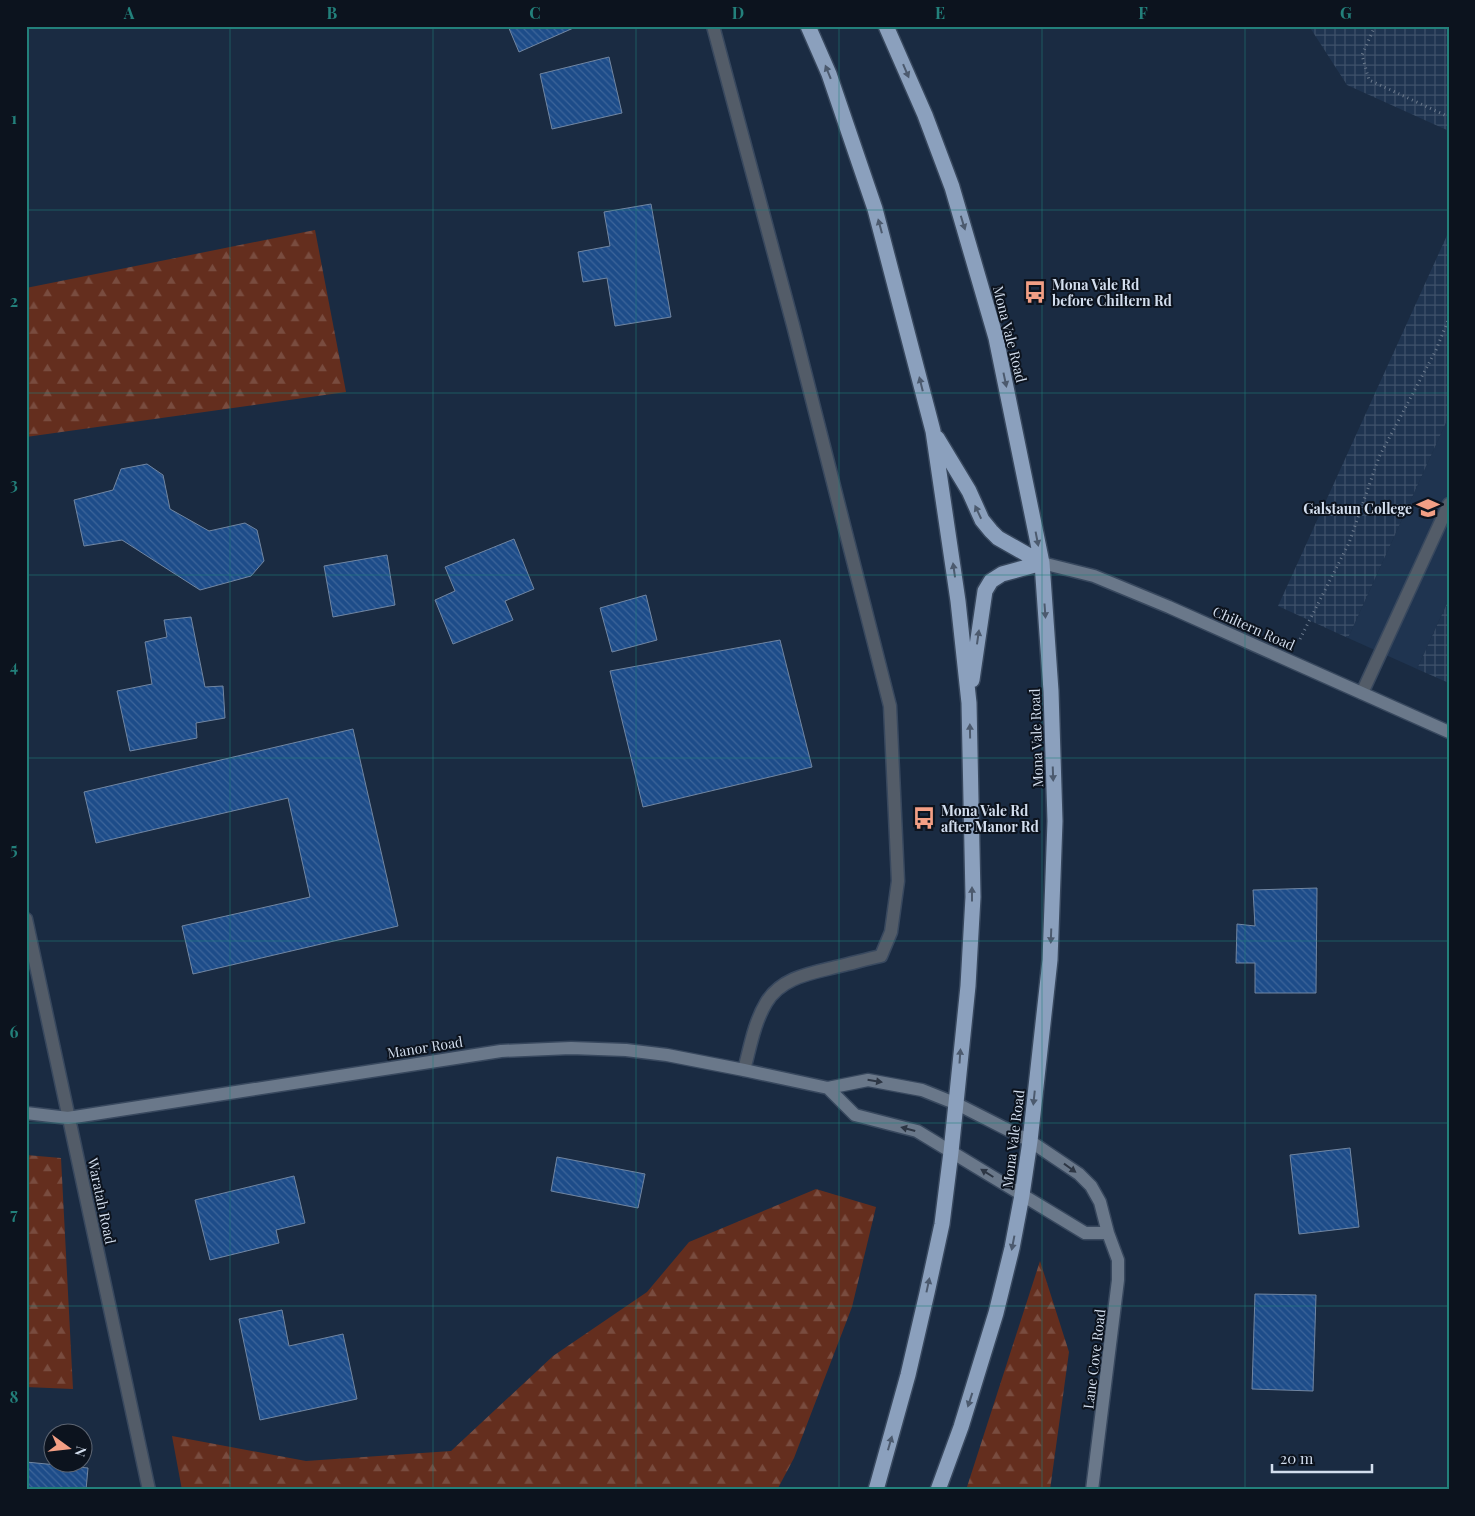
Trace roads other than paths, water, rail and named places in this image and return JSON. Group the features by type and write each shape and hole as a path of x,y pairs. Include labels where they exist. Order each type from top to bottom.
{"highway":[{"path":"808,26 829,74 875,209 933,431 958,601 969,703 972,897 968,986 957,1104 942,1224 908,1375 876,1490"},
{"name":"Mona Vale Road","path":"886,26 952,187 996,338 1042,563 1051,691 1055,821 1050,960 1030,1141 1012,1248 996,1313 961,1427 938,1490"},
{"path":"933,431 969,491 982,520 998,538 1042,563"},
{"path":"969,703 985,591 991,581 1002,574 1042,563"}],"street":[{"path":"713,26 795,334 890,706 898,881 890,932 881,956 812,972 790,981 774,992 757,1022 744,1070"},
{"path":"1362,693 1449,504"},
{"name":"Chiltern Road","path":"1042,563 1094,576 1289,660 1449,732"},
{"name":"Waratah Road","path":"26,919 148,1490"},
{"name":"Manor Road","path":"26,1113 68,1118 510,1050 571,1048 626,1050 667,1055 828,1088 868,1080 922,1090 957,1104"},
{"path":"828,1088 855,1115 917,1131 1085,1233 1108,1233"},
{"name":"Lane Cove Road","path":"957,1104 1030,1141 1066,1164 1091,1186 1100,1202 1108,1233 1118,1260 1118,1280 1092,1490"}],"place":[{"name":"Mona Vale Rd before Chiltern Rd","path":"1035,292"},
{"name":"Galstaun College","path":"1428,508"},
{"name":"Mona Vale Rd after Manor Rd","path":"924,818"}]}
